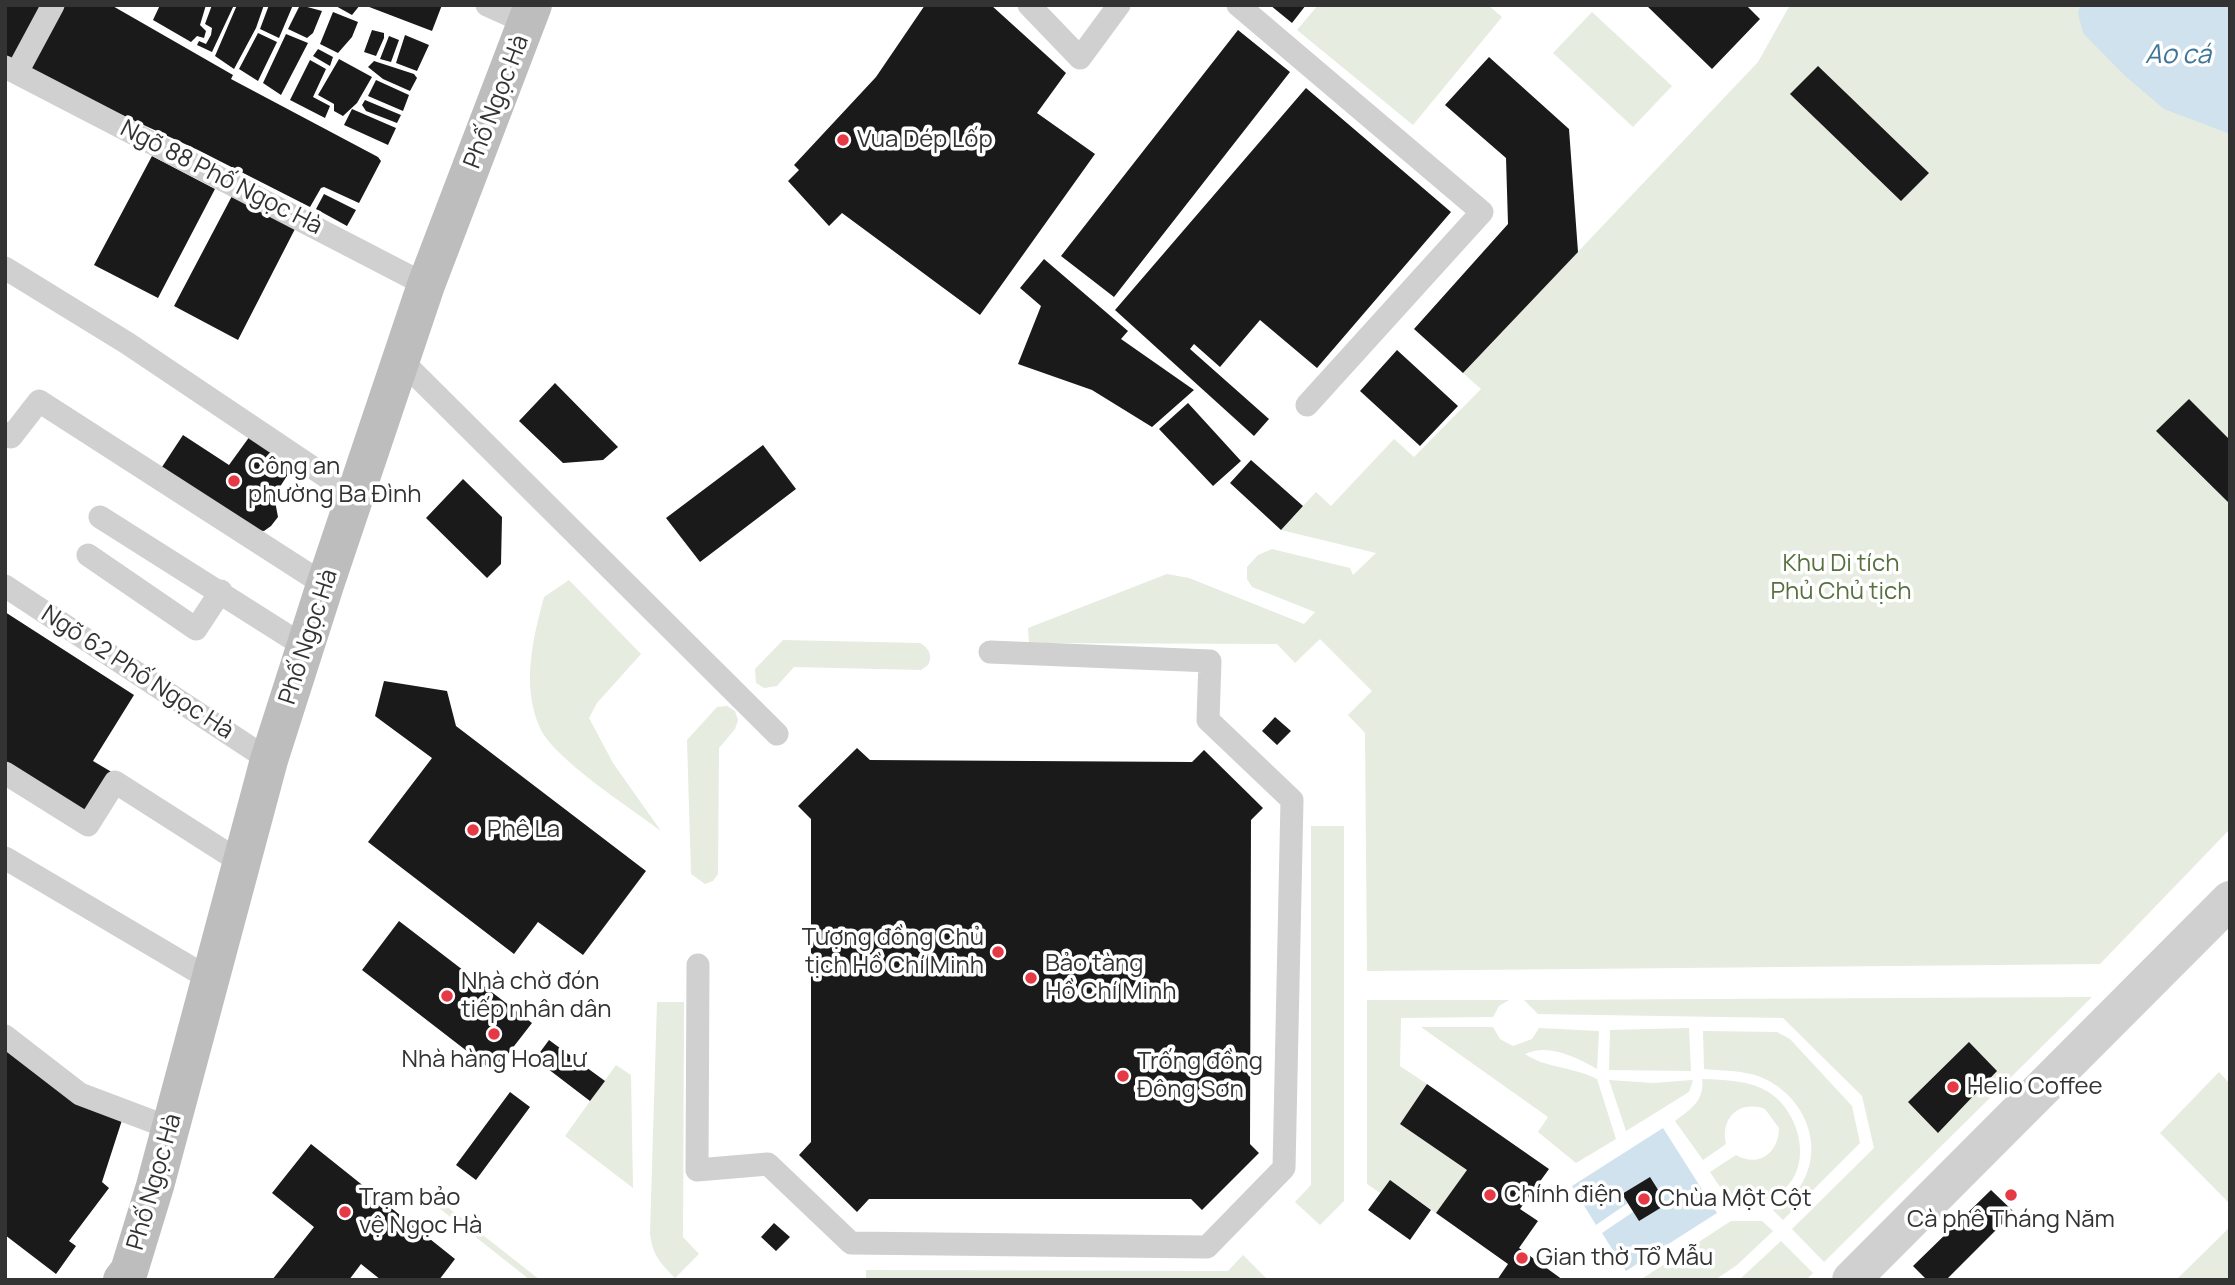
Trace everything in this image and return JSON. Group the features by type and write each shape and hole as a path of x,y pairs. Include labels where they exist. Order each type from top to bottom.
{"street":[{"name":"Phố Ngọc Hà","path":"122,1280 129,1271 270,760 325,585 426,285 530,14"},
{"path":"1851,1280 2230,900"}],"lane":[{"path":"11,69 53,5"},
{"path":"487,5 530,14"},
{"path":"1029,5 1080,58 1119,5"},
{"path":"1238,5 1482,212 1307,405"},
{"name":"Ngõ 88 Phố Ngọc Hà","path":"11,69 426,285"},
{"path":"5,268 127,343 355,496"},
{"path":"400,359 777,734"},
{"path":"5,433 11,437 39,401 325,585"},
{"path":"100,517 209,589 221,591 307,648"},
{"path":"88,555 196,629 221,591"},
{"name":"Ngõ 62 Phố Ngọc Hà","path":"5,586 270,760"},
{"path":"698,965 697,1170 768,1164 852,1243 1207,1247 1284,1168 1292,800 1209,720 1210,661 990,652"},
{"path":"5,773 88,825 115,782 242,863"},
{"path":"5,858 210,979"},
{"path":"5,1036 80,1094 170,1128"}],"green space":[{"path":"1318,5 1488,5 1502,17 1413,125 1297,30"},
{"name":"Khu Di tích Phủ Chủ tịch","path":"1790,5 2230,5 2230,829 2100,964 1367,971 1365,733 1348,715 1372,691 1320,639 1295,663 1277,644 1029,643 1028,628 1167,574 1189,578 1304,624 1315,612 1252,587 1247,579 1247,567 1258,555 1272,549 1350,568 1353,575 1376,553 1281,530 1316,492 1331,506 1394,439 1414,457 1481,389 1463,373 1758,62"},
{"path":"1592,12 1672,86 1633,127 1553,53"},
{"path":"569,580 641,654 597,703 589,718 613,763 661,831 561,754 540,728 534,712 531,662 544,597"},
{"path":"783,640 920,643 928,650 930,658 928,665 921,670 794,667 777,686 764,688 756,683 755,669"},
{"path":"727,706 735,711 738,720 735,729 719,748 718,874 713,881 705,884 691,874 687,740 717,707"},
{"path":"1311,826 1344,826 1344,1201 1320,1225 1295,1202 1311,1185"},
{"path":"2092,997 1824,1262 1792,1229 1874,1148 1862,1096 1783,1018 1538,1014 1524,1000"},
{"path":"1367,1000 1509,1000 1499,1006 1493,1017 1401,1018 1400,1066 1427,1084 1400,1124 1467,1170 1436,1213 1390,1180 1380,1193 1367,1184"},
{"path":"657,1002 684,1002 683,1237 699,1254 675,1278 658,1258 650,1233"},
{"path":"1421,1027 1493,1027 1500,1039 1513,1046 1532,1039 1539,1028 1599,1031 1597,1069 1562,1053 1543,1050 1525,1054 1541,1062 1597,1079 1616,1139 1576,1163 1538,1132 1548,1117"},
{"path":"1689,1028 1691,1071 1609,1070 1610,1030"},
{"path":"1703,1031 1777,1032 1790,1039 1852,1106 1860,1143 1783,1220 1773,1210 1798,1189 1808,1170 1811,1140 1807,1125 1792,1099 1767,1080 1744,1073 1704,1069"},
{"path":"616,1065 631,1075 633,1188 565,1136"},
{"path":"2219,1072 2230,1084 2230,1204 2160,1133"},
{"path":"1702,1079 1754,1085 1770,1093 1789,1113 1799,1139 1800,1153 1793,1179 1783,1190 1752,1203 1732,1205 1710,1172 1736,1155 1752,1160 1766,1156 1775,1145 1779,1128 1765,1109 1740,1109 1729,1119 1726,1126 1726,1144 1703,1160 1675,1121 1699,1098"},
{"path":"1609,1080 1653,1083 1693,1080 1689,1092 1626,1131"},
{"path":"432,1195 540,1280 530,1280 429,1200"},
{"path":"1731,1221 1762,1221 1773,1231 1737,1265 1715,1280 1640,1280"},
{"path":"2230,1227 2230,1280 2176,1280"},
{"path":"1781,1241 1813,1273 1806,1280 1739,1280"},
{"path":"1243,1255 1268,1280 866,1280 866,1270 1228,1271"}],"water":[{"name":"Ao cá","path":"2080,5 2230,5 2230,134 2164,109 2124,75 2083,33 2078,13"},
{"path":"1663,1128 1717,1213 1626,1271 1602,1233 1633,1212 1628,1203 1596,1225 1572,1186"}],"building":[{"path":"5,5 41,5 12,64 5,61"},
{"path":"62,5 111,5 233,75 231,79 378,157 381,161 359,203 324,187 310,207 198,150 26,71"},
{"path":"160,5 206,5 200,25 206,31 204,38 197,36 191,42 153,20"},
{"path":"212,5 234,5 212,52 197,45 199,41 206,44 211,35 212,28 205,24"},
{"path":"237,5 264,5 256,28 234,69 215,56"},
{"path":"269,5 293,5 279,38 260,29"},
{"path":"300,5 322,11 313,33 307,38 288,29"},
{"path":"334,5 360,5 352,15"},
{"path":"364,5 442,5 432,31"},
{"path":"925,5 991,5 1066,73 1037,113 1095,154 980,315 842,213 829,226 788,181 799,170 794,165 876,77"},
{"path":"1270,5 1306,5 1292,23"},
{"path":"1646,5 1746,5 1760,19 1712,69"},
{"path":"333,12 358,22 352,37 338,53 320,44"},
{"path":"372,30 384,33 376,56 364,52"},
{"path":"1238,30 1290,72 1114,297 1061,256"},
{"path":"258,33 277,42 258,81 239,69"},
{"path":"286,34 308,43 281,95 263,83"},
{"path":"405,35 429,45 417,71 396,63"},
{"path":"389,36 399,40 391,62 380,59"},
{"path":"318,49 333,57 330,66 313,56"},
{"path":"1489,57 1569,129 1578,252 1463,373 1414,329 1508,224 1506,158 1445,105"},
{"path":"339,59 372,77 357,103 343,116 334,111 334,104 318,95"},
{"path":"310,60 326,69 313,97 330,106 325,118 290,100"},
{"path":"374,61 414,74 417,78 410,91 383,79 368,67"},
{"path":"1818,66 1929,173 1901,201 1790,94"},
{"path":"376,80 409,95 403,111 368,96"},
{"path":"1306,88 1451,212 1317,368 1260,320 1220,367 1194,344 1190,349 1269,419 1254,436 1115,310"},
{"path":"365,100 401,115 397,123 366,111 362,105"},
{"path":"352,109 396,128 388,145 344,125"},
{"path":"152,156 215,189 158,298 94,265"},
{"path":"324,194 356,210 347,226 316,209"},
{"path":"232,196 295,229 238,340 174,306"},
{"path":"1044,259 1128,331 1121,339 1194,390 1152,427 1092,390 1018,364 1041,306 1020,288"},
{"path":"1397,350 1458,406 1420,446 1360,391"},
{"path":"555,383 618,447 603,460 563,463 519,421"},
{"path":"2189,399 2230,440 2230,504 2156,431"},
{"path":"1188,403 1241,461 1213,486 1159,429"},
{"name":"Công an phường Ba Đình","path":"183,435 229,465 250,436 294,465 274,496 278,517 271,526 264,531 255,530 162,467"},
{"path":"763,445 796,489 700,562 666,518"},
{"path":"1251,460 1303,506 1281,530 1230,483"},
{"path":"463,479 502,517 501,564 487,578 426,518"},
{"path":"5,612 134,695 93,761 115,774 85,819 5,768"},
{"name":"Phê La","path":"384,681 447,691 456,726 646,871 583,955 538,922 514,954 368,842 432,758 375,716"},
{"path":"1275,717 1291,731 1277,745 1262,731"},
{"name":"Bảo tàng Hồ Chí Minh","path":"857,748 870,760 1192,762 1204,750 1263,808 1251,820 1250,1144 1259,1153 1202,1210 1191,1199 869,1199 857,1212 799,1155 811,1142 811,819 798,806"},
{"name":"Nhà chờ đón tiếp nhân dân","path":"399,921 532,1023 494,1072 362,970"},
{"path":"549,1040 605,1081 590,1101 535,1059"},
{"path":"5,1041 124,1114 102,1182 109,1188 69,1241 76,1246 56,1274 5,1235"},
{"name":"Helio Coffee","path":"1969,1042 1997,1071 1938,1133 1908,1102"},
{"path":"1427,1084 1549,1169 1520,1209 1538,1221 1519,1248 1563,1280 1497,1280 1508,1264 1436,1213 1467,1170 1400,1124"},
{"path":"510,1092 530,1107 476,1180 456,1165"},
{"name":"Trạm bảo vệ Ngọc Hà","path":"311,1144 455,1259 439,1280 381,1280 361,1264 349,1280 272,1280 314,1227 272,1193"},
{"name":"Chùa Một Cột","path":"1650,1177 1667,1204 1639,1221 1622,1194"},
{"path":"1390,1180 1431,1210 1410,1240 1368,1210"},
{"path":"1991,1190 2014,1212 1946,1280 1927,1280 1913,1266"},
{"path":"774,1223 790,1237 776,1251 761,1237"}],"place":[{"name":"Vua Dép Lốp","path":"843,140"},
{"name":"Công an phường Ba Đình","path":"234,481"},
{"name":"Phê La","path":"473,830"},
{"name":"Tượng đồng Chủ tịch Hồ Chí Minh","path":"998,952"},
{"name":"Bảo tàng Hồ Chí Minh","path":"1031,978"},
{"name":"Nhà chờ đón tiếp nhân dân","path":"447,996"},
{"name":"Nhà hàng Hoa Lư","path":"494,1034"},
{"name":"Trống đồng Đông Sơn","path":"1123,1076"},
{"name":"Helio Coffee","path":"1953,1087"},
{"name":"Chính điện","path":"1490,1195"},
{"name":"Cà phê Tháng Năm","path":"2011,1195"},
{"name":"Chùa Một Cột","path":"1644,1199"},
{"name":"Trạm bảo vệ Ngọc Hà","path":"345,1212"},
{"name":"Gian thờ Tổ Mẫu","path":"1522,1258"}]}
